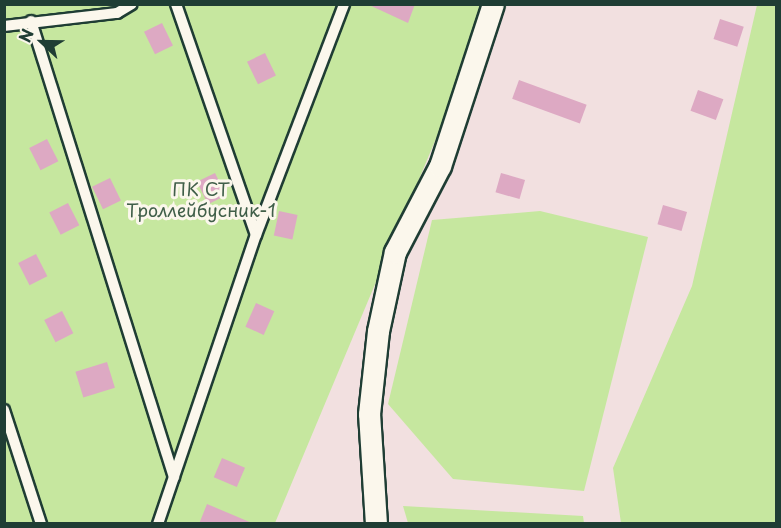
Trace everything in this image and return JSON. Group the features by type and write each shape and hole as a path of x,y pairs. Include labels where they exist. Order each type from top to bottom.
{"street":[{"path":"376,524 369,414 378,331 395,252 440,166 493,4"}],"lane":[{"path":"4,26 117,13 132,4"},
{"path":"176,4 256,235"},
{"path":"158,524 256,235 344,4"},
{"path":"32,21 174,477"},
{"path":"4,410 41,524"}],"green space":[{"name":"ПК СТ Троллейбусник-1","path":"4,5 492,5 275,523 5,523"},
{"path":"757,5 776,5 776,523 621,523 613,468 692,286"},
{"path":"540,211 648,237 584,491 453,479 388,404 432,220"},
{"path":"403,506 583,516 584,523 408,523"}],"building":[{"path":"367,4 415,4 408,23"},
{"path":"720,19 744,27 737,47 714,39"},
{"path":"162,23 173,45 155,54 144,32"},
{"path":"265,53 276,75 258,84 247,62"},
{"path":"519,80 587,105 580,123 512,99"},
{"path":"698,90 723,99 716,120 690,111"},
{"path":"47,139 58,161 41,170 29,148"},
{"path":"215,173 226,195 208,204 197,182"},
{"path":"501,173 525,180 520,199 495,192"},
{"path":"110,178 121,200 103,209 92,187"},
{"path":"68,203 79,225 61,235 49,213"},
{"path":"663,205 687,212 682,231 657,224"},
{"path":"279,211 298,215 292,239 274,235"},
{"path":"36,254 47,276 30,285 18,263"},
{"path":"256,303 274,311 264,335 245,327"},
{"path":"62,311 73,333 56,342 44,320"},
{"path":"107,362 115,388 83,397 75,372"},
{"path":"222,458 245,468 237,487 214,477"},
{"path":"207,504 252,523 252,524 199,524"}]}
